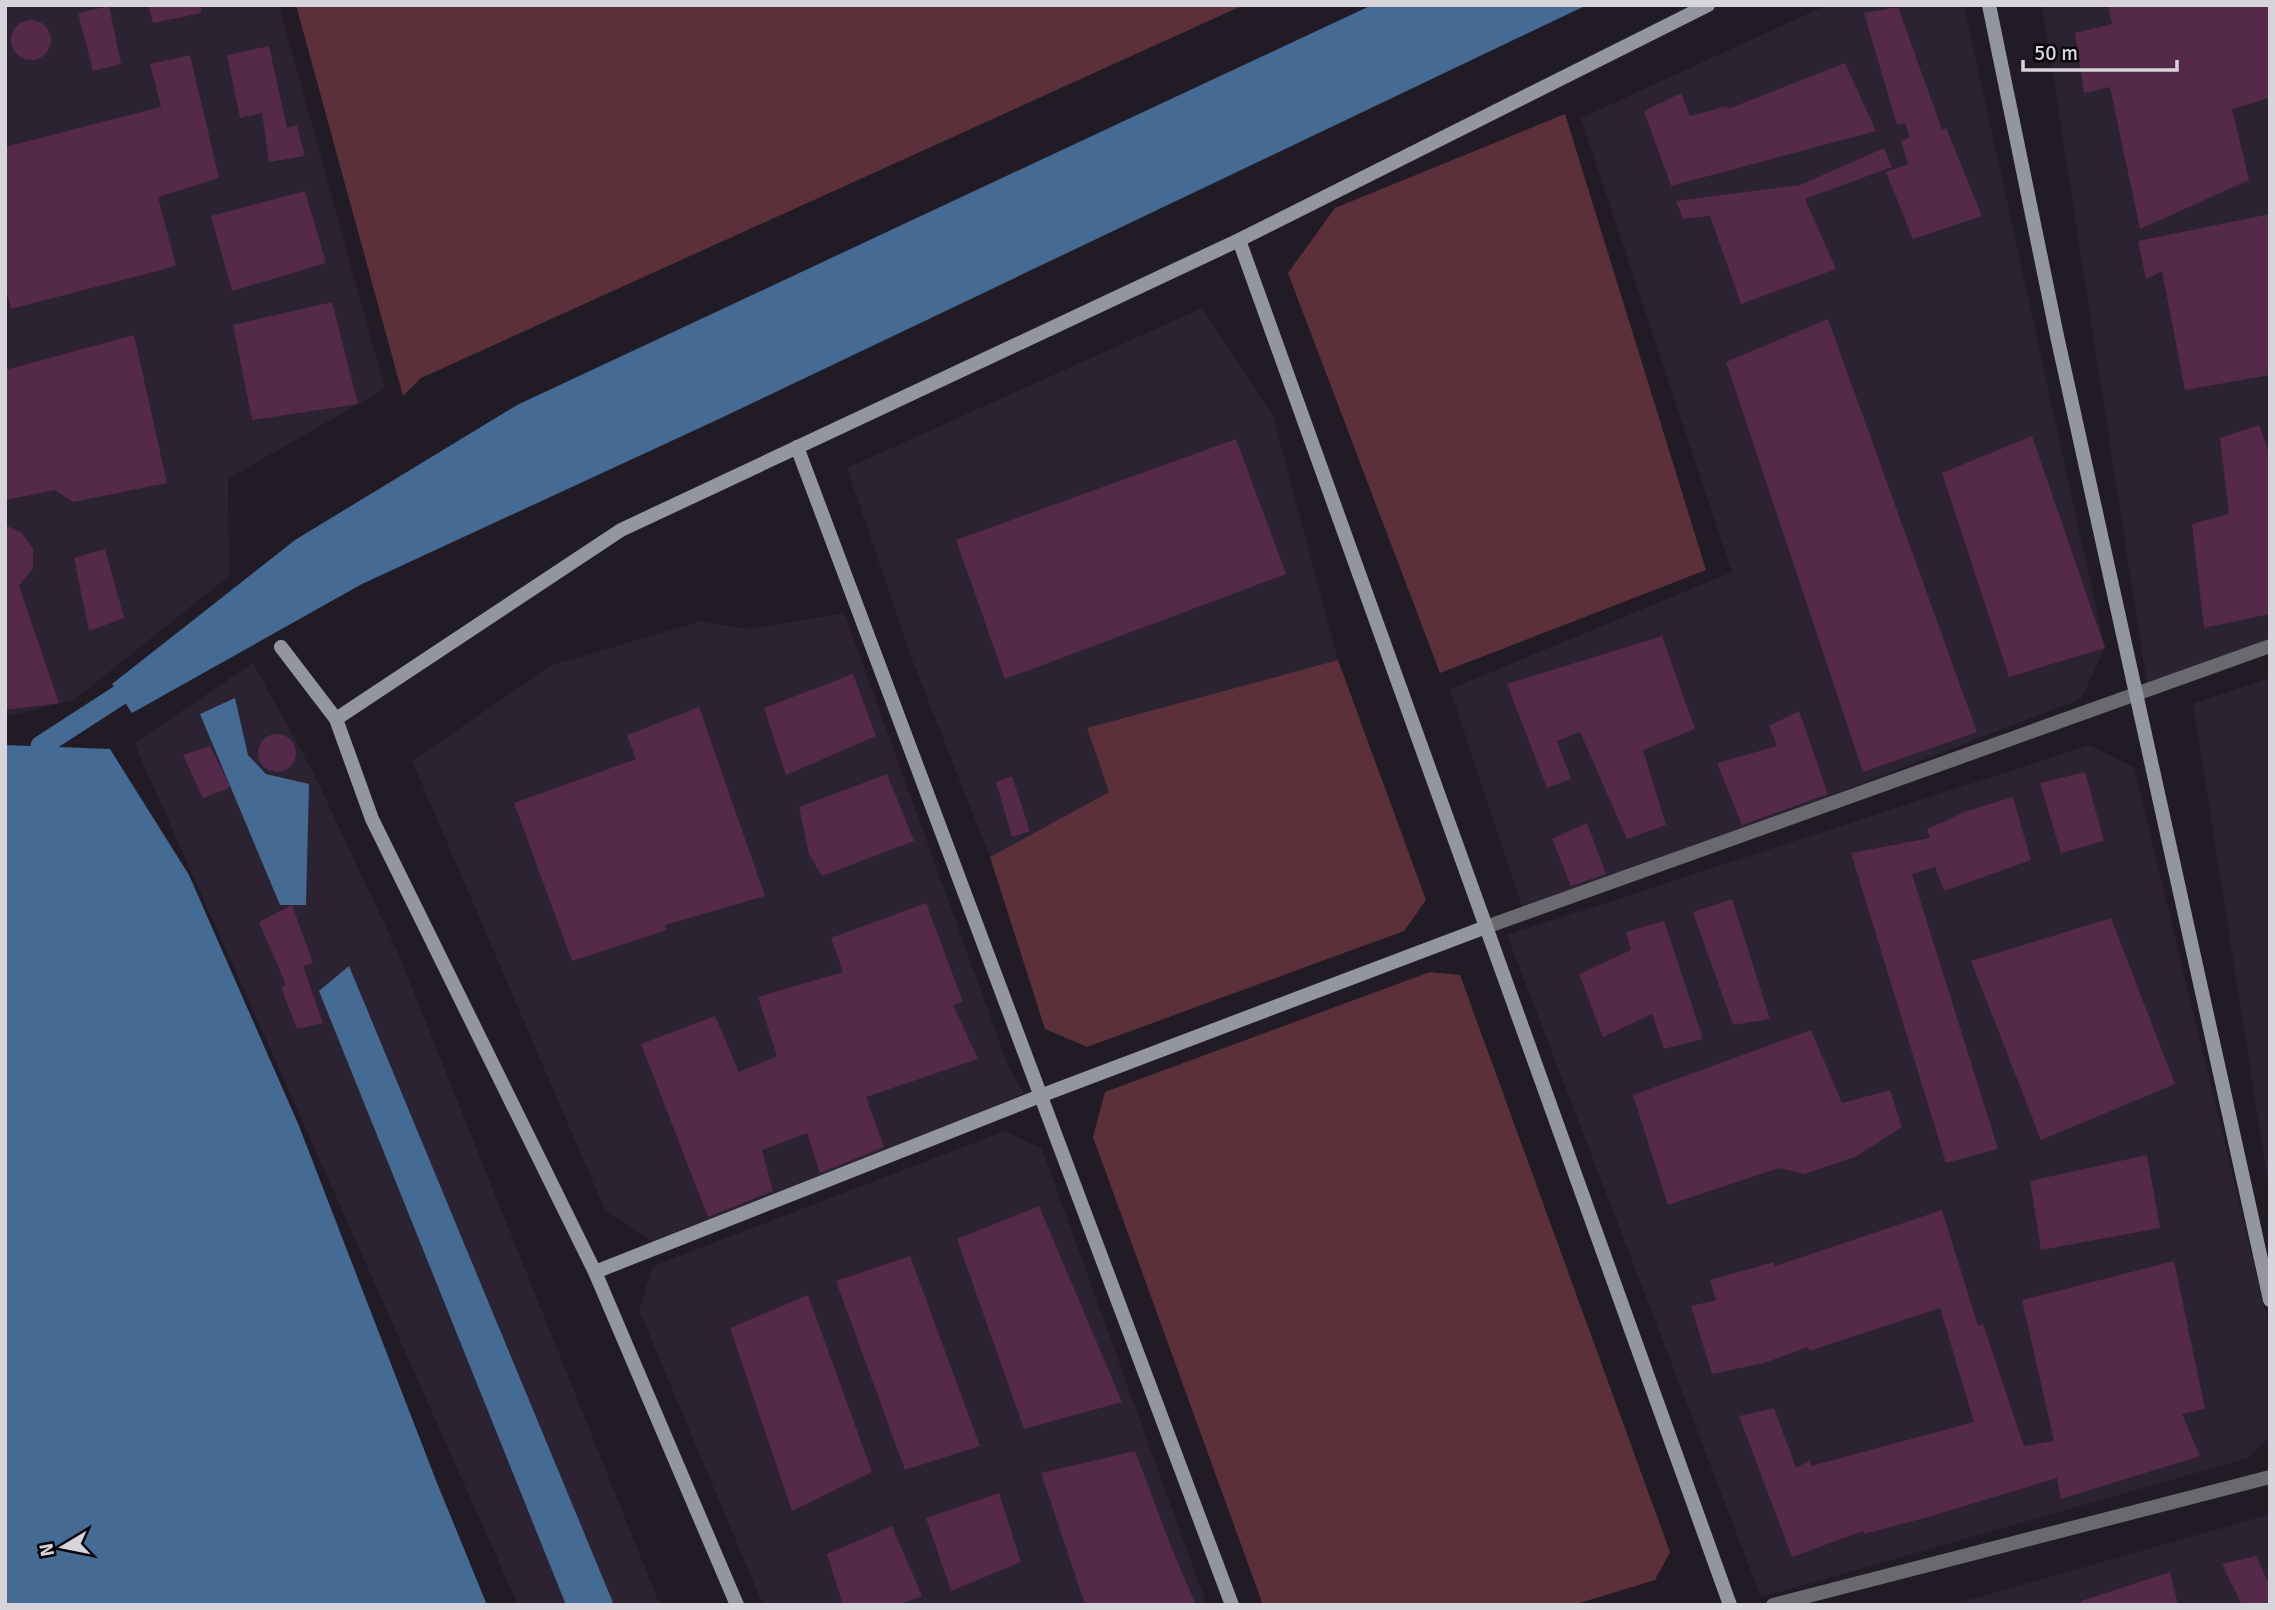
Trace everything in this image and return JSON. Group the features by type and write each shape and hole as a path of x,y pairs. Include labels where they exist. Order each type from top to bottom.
{"street":[{"path":"336,719 621,530 1239,240 1708,5"},
{"path":"1989,5 2057,336 2270,1300"},
{"path":"1239,240 1730,1605"},
{"path":"797,447 1232,1605"},
{"path":"595,1272 1040,1097 1486,927 2270,646"},
{"path":"281,647 336,719 372,819 595,1272 737,1605"},
{"path":"1773,1605 2270,1477"}],"shaded area":[{"path":"5,5 279,5 385,389 228,479 229,576 74,700 5,717"},
{"path":"296,5 1244,5 421,378 403,396"},
{"path":"1827,5 1964,5 2105,648 2081,699 1524,913 1450,689 1732,572 1581,118"},
{"path":"2042,5 2270,5 2270,644 2148,691"},
{"path":"1565,114 1706,570 1440,673 1288,273 1335,208"},
{"path":"1202,308 1273,416 1338,660 1088,728 1109,792 990,857 911,657 847,468"},
{"path":"844,613 1008,1065 1024,1094 660,1246 605,1210 412,761 552,665 702,621 746,629"},
{"path":"1338,660 1426,900 1404,931 1087,1047 1045,1029 990,857 1109,792 1087,728"},
{"path":"253,663 313,772 399,955 660,1605 518,1605 134,743"},
{"path":"2270,678 2270,1195 2193,704"},
{"path":"2089,745 2134,767 2270,1330 2270,1436 2248,1458 1761,1597 1507,935"},
{"path":"1430,972 1460,975 1670,1552 1655,1580 1573,1605 1263,1605 1093,1137 1105,1092"},
{"path":"1005,1131 1042,1149 1207,1605 763,1605 639,1310 653,1266"},
{"path":"2267,1515 2270,1517 2270,1605 1951,1605"}],"water":[{"path":"1372,5 1587,5 719,419 362,584 132,713 112,684 295,540 517,405"},
{"path":"235,698 248,755 266,774 309,784 306,905 280,905 200,714"},
{"path":"5,745 110,749 189,875 299,1126 487,1605 5,1605"},
{"path":"349,966 614,1605 566,1605 319,991"}],"building":[{"path":"148,5 201,5 201,13 153,23"},
{"path":"2108,5 2270,5 2270,98 2232,109 2249,180 2140,229 2110,87 2084,93 2075,33 2112,24"},
{"path":"109,6 121,64 93,71 78,13"},
{"path":"1898,7 1942,130 1946,128 1982,216 1913,239 1886,172 1908,164 1901,141 1910,137 1905,123 1897,125 1864,13"},
{"path":"31,20 39,21 45,26 50,32 50,48 45,54 39,59 31,60 23,59 17,54 12,48 11,40 12,32 17,26 23,21"},
{"path":"269,46 287,128 297,125 305,156 269,162 262,113 240,118 227,55"},
{"path":"190,55 219,178 158,197 176,266 11,309 5,284 5,147 161,107 150,64"},
{"path":"1845,63 1876,131 1671,186 1644,111 1681,93 1690,116 1727,106 1728,109"},
{"path":"1884,148 1892,167 1805,199 1836,269 1741,304 1710,216 1683,219 1676,201 1800,185"},
{"path":"305,191 326,263 232,291 211,216"},
{"path":"2270,214 2270,375 2185,390 2162,271 2146,279 2138,241"},
{"path":"332,302 358,404 252,420 233,325"},
{"path":"1828,319 1977,732 1863,772 1726,362"},
{"path":"134,335 167,483 73,502 55,490 5,500 5,370"},
{"path":"2259,425 2270,455 2270,614 2204,628 2192,524 2229,514 2220,438"},
{"path":"2032,436 2105,648 2009,677 1942,473"},
{"path":"1236,439 1286,574 1005,679 956,540"},
{"path":"5,525 21,532 33,548 33,568 19,586 59,703 5,710"},
{"path":"105,549 124,618 89,631 74,558"},
{"path":"1662,636 1695,729 1643,750 1666,825 1627,839 1580,732 1557,741 1571,779 1547,788 1507,684"},
{"path":"853,674 876,736 786,775 764,708"},
{"path":"699,707 765,896 665,925 667,930 572,961 514,803 636,759 627,735"},
{"path":"1799,711 1828,794 1742,825 1717,763 1777,746 1769,726"},
{"path":"277,734 290,740 296,753 290,766 277,772 264,766 258,753 264,740"},
{"path":"210,746 231,787 203,798 183,755"},
{"path":"2085,772 2104,841 2061,853 2040,783"},
{"path":"887,774 914,841 822,876 809,854 799,807"},
{"path":"1012,776 1030,831 1012,837 996,782"},
{"path":"2013,797 2031,860 1944,891 1935,867 1912,874 1998,1149 1946,1163 1851,853 1930,838 1927,829 1967,811"},
{"path":"1587,823 1606,874 1571,886 1552,839"},
{"path":"1732,899 1770,1019 1733,1025 1693,912"},
{"path":"926,903 963,1002 953,1005 978,1059 866,1097 884,1147 820,1173 807,1133 762,1150 773,1191 708,1217 641,1044 715,1016 739,1072 777,1056 758,997 843,972 831,938"},
{"path":"292,905 313,963 303,966 323,1023 297,1029 281,987 286,985 259,922"},
{"path":"2111,918 2175,1084 2041,1140 1971,961"},
{"path":"1664,921 1703,1039 1664,1049 1652,1014 1603,1037 1579,974 1631,950 1626,932"},
{"path":"1811,1030 1842,1103 1890,1090 1902,1127 1855,1157 1804,1174 1779,1168 1668,1205 1633,1095"},
{"path":"2147,1155 2160,1228 2041,1250 2030,1181"},
{"path":"1039,1206 1122,1402 1024,1429 957,1239"},
{"path":"1942,1210 1978,1326 1983,1324 2024,1446 2054,1441 2022,1300 2174,1261 2205,1409 2182,1414 2200,1456 2061,1499 2057,1478 1928,1517 1864,1534 1863,1531 1792,1557 1739,1416 1774,1408 1796,1468 1810,1460 1811,1466 1974,1422 1940,1308 1809,1351 1808,1347 1764,1363 1712,1374 1691,1306 1716,1300 1710,1280 1774,1262 1775,1266"},
{"path":"910,1256 980,1446 905,1470 836,1281"},
{"path":"808,1295 872,1472 792,1511 730,1328"},
{"path":"1135,1451 1196,1605 1085,1605 1041,1473"},
{"path":"999,1493 1021,1562 951,1591 926,1518"},
{"path":"892,1526 922,1596 899,1605 843,1605 827,1554"},
{"path":"2256,1556 2270,1586 2270,1605 2242,1605 2222,1564"},
{"path":"2170,1572 2178,1605 2082,1605 2081,1601"}],"waterway":[{"path":"41,746 143,680"}]}
